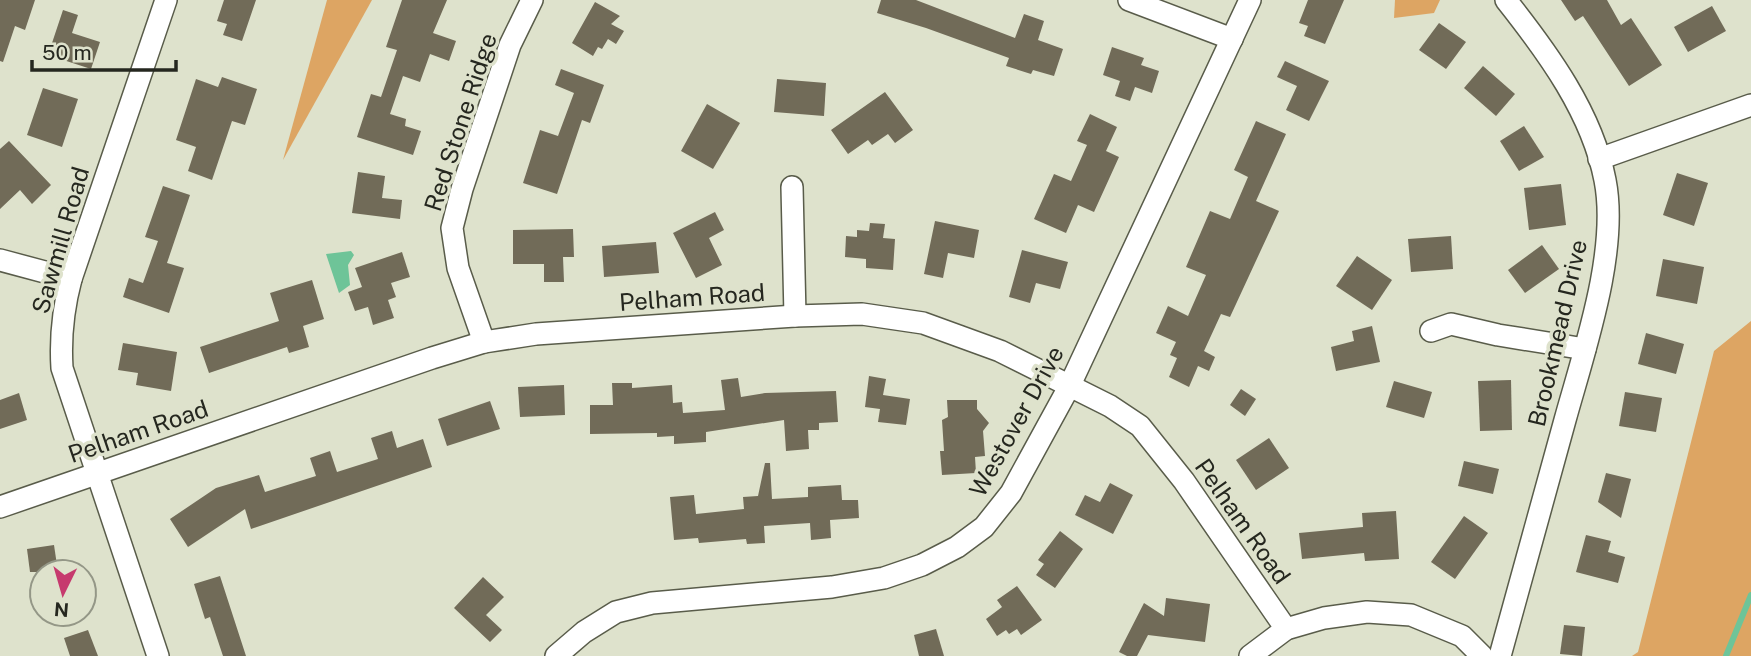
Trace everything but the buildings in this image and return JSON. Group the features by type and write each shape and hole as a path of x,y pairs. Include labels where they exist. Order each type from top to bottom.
{"street":[{"name":"Sawmill Road","path":"158,656 62,368 60,340 64,305 71,279 166,0"},
{"name":"Red Stone Ridge","path":"484,342 458,268 452,228 461,189 510,45 532,0"},
{"path":"1129,0 1232,39"},
{"name":"Westover Drive","path":"556,656 584,632 616,612 652,603 832,587 871,580 910,570 934,559 957,547 984,527 1011,493 1069,387 1250,0"},
{"name":"Brookmead Drive","path":"1500,656 1585,349 1604,261 1609,211 1596,146 1572,95 1536,37 1506,0"},
{"path":"1599,159 1751,106"},
{"path":"792,187 795,316"},
{"path":"0,260 71,279"},
{"name":"Pelham Road","path":"0,508 97,472 484,342 536,334 795,316 862,314 923,323 1000,351 1110,406 1140,426 1184,481 1286,629"},
{"path":"1431,331 1451,324 1498,335 1585,349"},
{"path":"1250,656 1286,629 1324,618 1367,612 1411,615 1461,636 1482,656"}],"shaded area":[{"path":"327,0 372,0 283,160"},
{"path":"1395,0 1440,0 1434,13 1394,18"},
{"path":"351,251 354,255 348,265 350,285 339,293 326,254"},
{"path":"1751,321 1751,656 1632,656 1638,652 1714,351"}],"waterway":[{"path":"1726,656 1751,595"}]}
